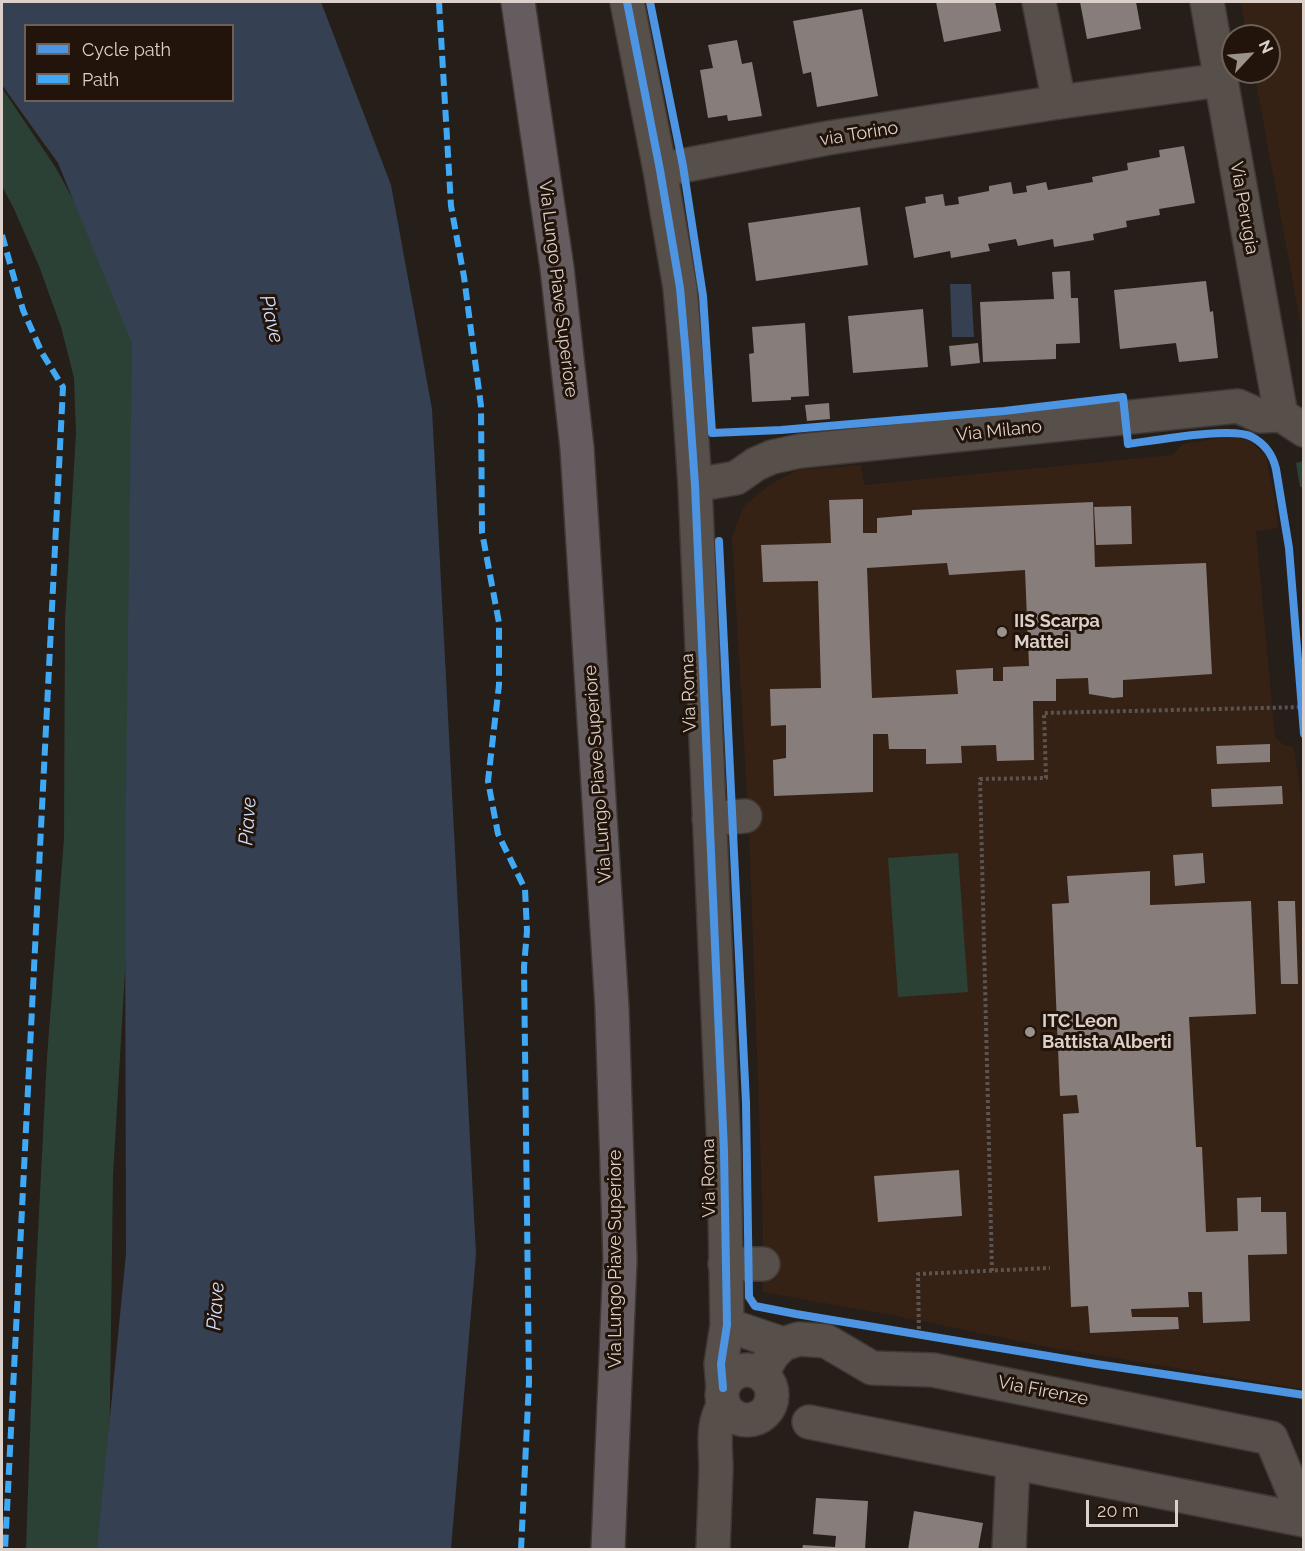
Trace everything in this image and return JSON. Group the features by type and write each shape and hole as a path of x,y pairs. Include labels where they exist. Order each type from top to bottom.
{"main road":[{"name":"Via Lungo Piave Superiore","path":"518,2 557,268 577,448 612,1008 620,1260 608,1550"}],"street":[{"name":"Via Roma","path":"627,2 660,170 680,288 695,484 724,1151 727,1326 721,1364 747,1396 719,1413 714,1437 716,1455 713,1550"},
{"path":"1039,2 1059,102"},
{"name":"Via Perugia","path":"1207,2 1221,80"},
{"name":"via Torino","path":"660,170 828,138 1059,102 1221,80"},
{"name":"Via Perugia","path":"1222,84 1292,422"},
{"name":"Via Milano","path":"695,484 736,478 756,464 772,457 800,451 1238,406 1260,416 1292,422"},
{"path":"709,819 745,816"},
{"path":"725,1264 763,1264"},
{"path":"727,1326 783,1344 773,1354 747,1396 779,1419 809,1422 1267,1513 1304,1518"},
{"name":"Via Firenze","path":"783,1344 799,1339 826,1341 872,1368 933,1370 1271,1438"},
{"path":"1267,1513 1271,1438"},
{"path":"1271,1438 1304,1518"},
{"path":"1009,1550 1012,1462"}],"path":[{"path":"992,1271 980,779 1046,778 1044,713 1302,710 1300,696"},
{"path":"919,1335 918,1274 1050,1268"},
{"path":"908,1333 930,1337"}],"shaded area":[{"path":"1241,2 1303,2 1303,337 1256,84 1281,84 1281,24 1245,24"},
{"path":"1232,436 1250,441 1266,457 1275,500 1278,528 1256,531 1274,727 1276,738 1284,745 1294,747 1304,820 1303,1389 1043,1346 763,1292 763,1226 749,830 732,537 743,507 769,485 798,470 861,465 864,485 1172,455 1183,444"}],"green space":[{"path":"2,88 56,168 108,263 147,359 127,937 113,1176 109,1475 105,1549 26,1549 35,1291 47,1057 64,838 65,618 76,433 74,378 61,327 39,266 2,186"},
{"path":"1303,461 1303,487 1300,487 1296,463"},
{"path":"958,853 968,992 898,997 888,858"}],"water":[{"name":"Piave","path":"2,2 321,2 391,185 432,409 476,1254 451,1549 97,1549 126,1254 125,861 132,343 58,163 2,85"},
{"path":"950,284 971,284 974,337 952,337"}],"building":[{"path":"936,2 995,2 1001,31 944,42"},
{"path":"1080,2 1136,2 1141,29 1087,39"},
{"path":"862,9 878,96 817,107 811,72 803,74 793,21"},
{"path":"737,40 742,64 752,62 762,116 728,121 727,115 708,118 700,70 713,68 708,45"},
{"path":"1184,146 1195,203 1159,209 1160,215 1126,221 1127,227 1093,234 1094,240 1054,247 1053,239 1018,246 1016,239 988,244 990,251 951,258 950,251 914,258 905,207 926,203 925,197 943,194 945,206 959,204 958,197 989,191 989,186 1011,182 1013,194 1027,192 1026,186 1046,182 1048,190 1093,182 1092,177 1128,170 1127,163 1160,157 1159,150"},
{"path":"860,207 868,265 756,281 748,223"},
{"path":"1070,271 1071,298 1078,298 1080,343 1056,344 1056,359 983,362 980,302 1054,299 1052,272"},
{"path":"1206,281 1210,312 1213,311 1218,358 1179,362 1176,343 1120,349 1114,290"},
{"path":"923,309 928,367 853,373 848,316"},
{"path":"805,323 809,396 791,397 791,400 752,402 749,354 754,353 752,327"},
{"path":"978,343 980,363 951,366 949,346"},
{"path":"829,403 830,419 807,421 805,405"},
{"path":"863,499 863,533 877,533 877,518 912,515 912,510 1093,502 1095,567 1206,563 1212,674 1123,680 1123,697 1113,698 1089,694 1088,678 1056,679 1056,701 1033,701 1034,760 997,761 996,745 961,746 962,763 926,764 926,749 889,749 888,734 873,734 873,792 774,796 773,760 786,758 786,725 771,726 770,689 821,688 818,581 763,582 761,545 831,543 829,500","holes":["947,563 949,575 1025,570 1029,666 1003,667 1003,681 993,681 993,668 956,670 958,694 872,698 867,568"]},
{"path":"1131,506 1132,544 1096,545 1094,507"},
{"path":"1270,744 1270,762 1217,764 1216,746"},
{"path":"1282,786 1283,804 1212,807 1211,789"},
{"path":"1203,853 1205,883 1175,886 1173,855"},
{"path":"1150,871 1150,905 1251,901 1256,1014 1189,1017 1196,1147 1202,1147 1206,1232 1238,1231 1237,1198 1261,1197 1261,1212 1286,1212 1287,1254 1248,1255 1250,1321 1203,1323 1202,1292 1188,1292 1189,1307 1131,1309 1132,1317 1178,1317 1179,1329 1090,1333 1088,1306 1071,1307 1063,1114 1079,1113 1077,1095 1060,1096 1052,904 1069,903 1067,876"},
{"path":"1278,901 1295,901 1298,984 1281,984"},
{"path":"959,1170 962,1216 878,1222 874,1176"},
{"path":"816,1498 868,1501 865,1550 802,1550 803,1545 835,1547 836,1536 813,1534"},
{"path":"914,1511 983,1523 978,1550 908,1550"}],"marked path":[{"path":"439,2 451,206 464,277 481,406 482,532 499,623 499,685 488,781 498,834 525,889 529,1382 521,1550"},
{"path":"2,235 23,310 42,353 63,387 5,1550"}],"cycle path":[{"path":"627,2 660,170 680,288 695,485 724,1151 727,1325 721,1364 723,1388"},
{"path":"650,2 683,166 703,296 712,433 781,430 1004,411 1123,397 1128,444 1228,433 1252,437 1268,451 1276,469 1289,548 1304,734"},
{"path":"719,541 746,1103 749,1297 755,1306 1096,1364 1304,1395"}],"place":[{"name":"IIS Scarpa Mattei","path":"1002,632"},
{"name":"ITC Leon Battista Alberti","path":"1030,1032"}]}
